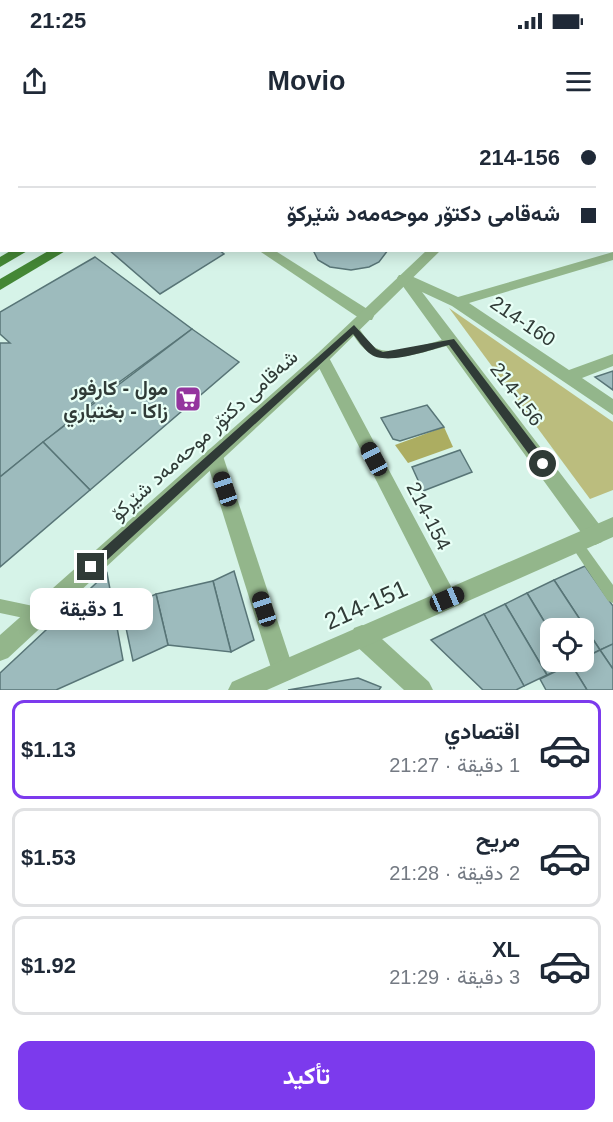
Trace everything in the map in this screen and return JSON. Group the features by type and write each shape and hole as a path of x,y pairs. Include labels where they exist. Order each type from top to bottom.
{"main road":[{"path":"0,263 19,252"},
{"path":"0,285 58,252"}],"street":[{"path":"267,252 360,322"},
{"name":"شەقامی دکتۆر موحەمەد شێرکۆ","path":"0,650 322,358 433,252"},
{"path":"457,302 613,256"},
{"name":"214-160","path":"404,278 457,302 613,408"},
{"name":"214-156","path":"404,278 595,535"},
{"name":"214-154","path":"322,358 447,599"},
{"path":"568,377 613,360"},
{"path":"214,456 283,671"},
{"name":"214-151","path":"240,690 595,535"},
{"path":"362,636 421,690"}],"lane":[{"path":"360,322 373,351 382,355 393,355 451,341"},
{"path":"595,535 613,596"},
{"path":"0,606 38,614"}],"green space":[{"path":"449,308 613,422 613,490 590,499"}],"shaded area":[{"path":"444,427 453,447 408,463 395,445"}],"building":[{"path":"111,252 222,252 224,254 160,294"},
{"path":"314,252 386,252 379,262 369,267 351,270 330,267 318,260"},
{"path":"95,257 192,329 107,391 0,477 0,343 10,343 0,334 0,312"},
{"path":"192,329 239,362 90,490 43,442"},
{"path":"613,371 613,390 595,377"},
{"path":"427,405 444,427 400,441 393,439 381,418"},
{"path":"43,442 90,490 0,567 0,477"},
{"path":"460,450 472,472 423,491 412,467"},
{"path":"585,566 613,606 613,644 600,650 594,641 594,618 579,618 554,580"},
{"path":"234,571 254,640 231,652 213,581"},
{"path":"107,573 123,660 56,690 0,690 0,673"},
{"path":"554,580 579,618 542,618 527,593"},
{"path":"213,581 231,652 168,645 156,594"},
{"path":"527,593 542,618 540,618 540,663 505,604"},
{"path":"156,594 168,645 133,661 122,609"},
{"path":"505,604 540,663 540,672 545,672 547,675 524,686 484,614"},
{"path":"484,614 524,686 516,690 483,690 431,640"},
{"path":"594,641 600,650 594,653"},
{"path":"613,644 613,669 600,650"},
{"path":"600,650 613,669 613,690 587,690 576,672 594,672 594,653"},
{"path":"554,672 576,672 587,690 546,690 540,679"},
{"path":"358,678 381,687 379,690 288,690"}],"place":[{"name":"مول - كارفور زاكا - بختياري","path":"188,399"}],"route":[{"path":"91,567 354,328 373,351 382,355 393,355 451,341 543,464"}]}
